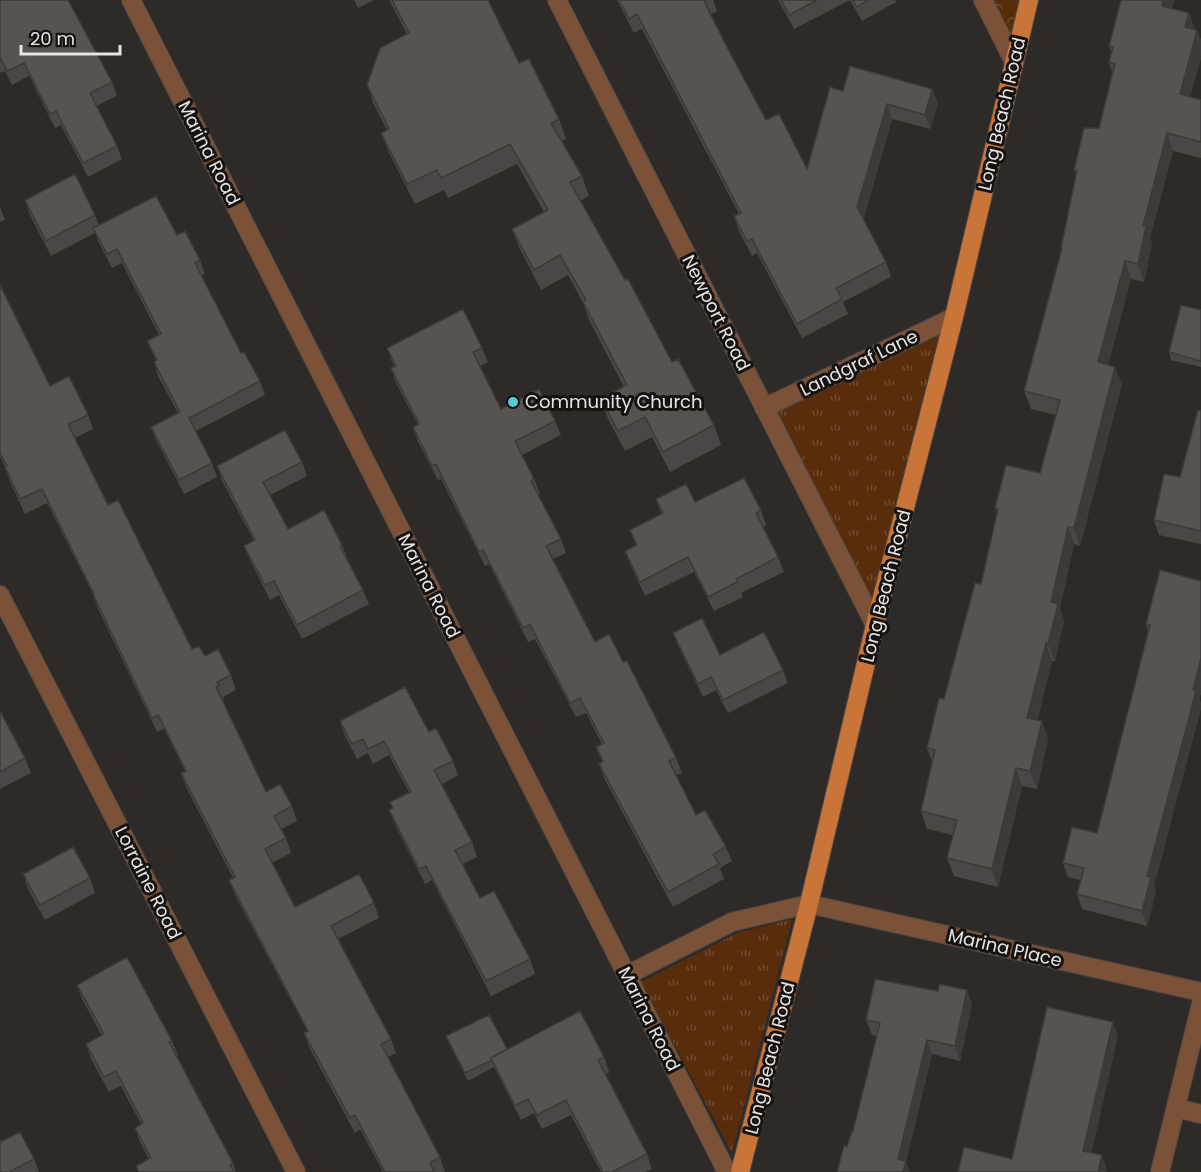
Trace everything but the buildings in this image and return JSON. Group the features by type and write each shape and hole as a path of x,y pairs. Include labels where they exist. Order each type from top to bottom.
{"main road":[{"name":"Long Beach Road","path":"740,1172 809,904 875,625 954,317 1029,0"}],"street":[{"name":"Marina Road","path":"131,0 727,1172"},
{"name":"Newport Road","path":"557,0 875,625"},
{"path":"983,0 1014,62"},
{"name":"Landgraf Lane","path":"764,408 954,317"},
{"name":"Lorraine Road","path":"0,595 296,1172"},
{"path":"627,975 732,922 809,904"},
{"name":"Marina Place","path":"809,904 1201,992"},
{"path":"1160,1172 1201,1004"},
{"path":"1176,1108 1201,1114"}],"green space":[{"path":"988,0 1022,0 1011,45"},
{"path":"943,330 874,608 773,411"},
{"path":"792,919 732,1153 641,982 737,933"}],"place":[{"name":"Community Church","path":"513,402"}]}
